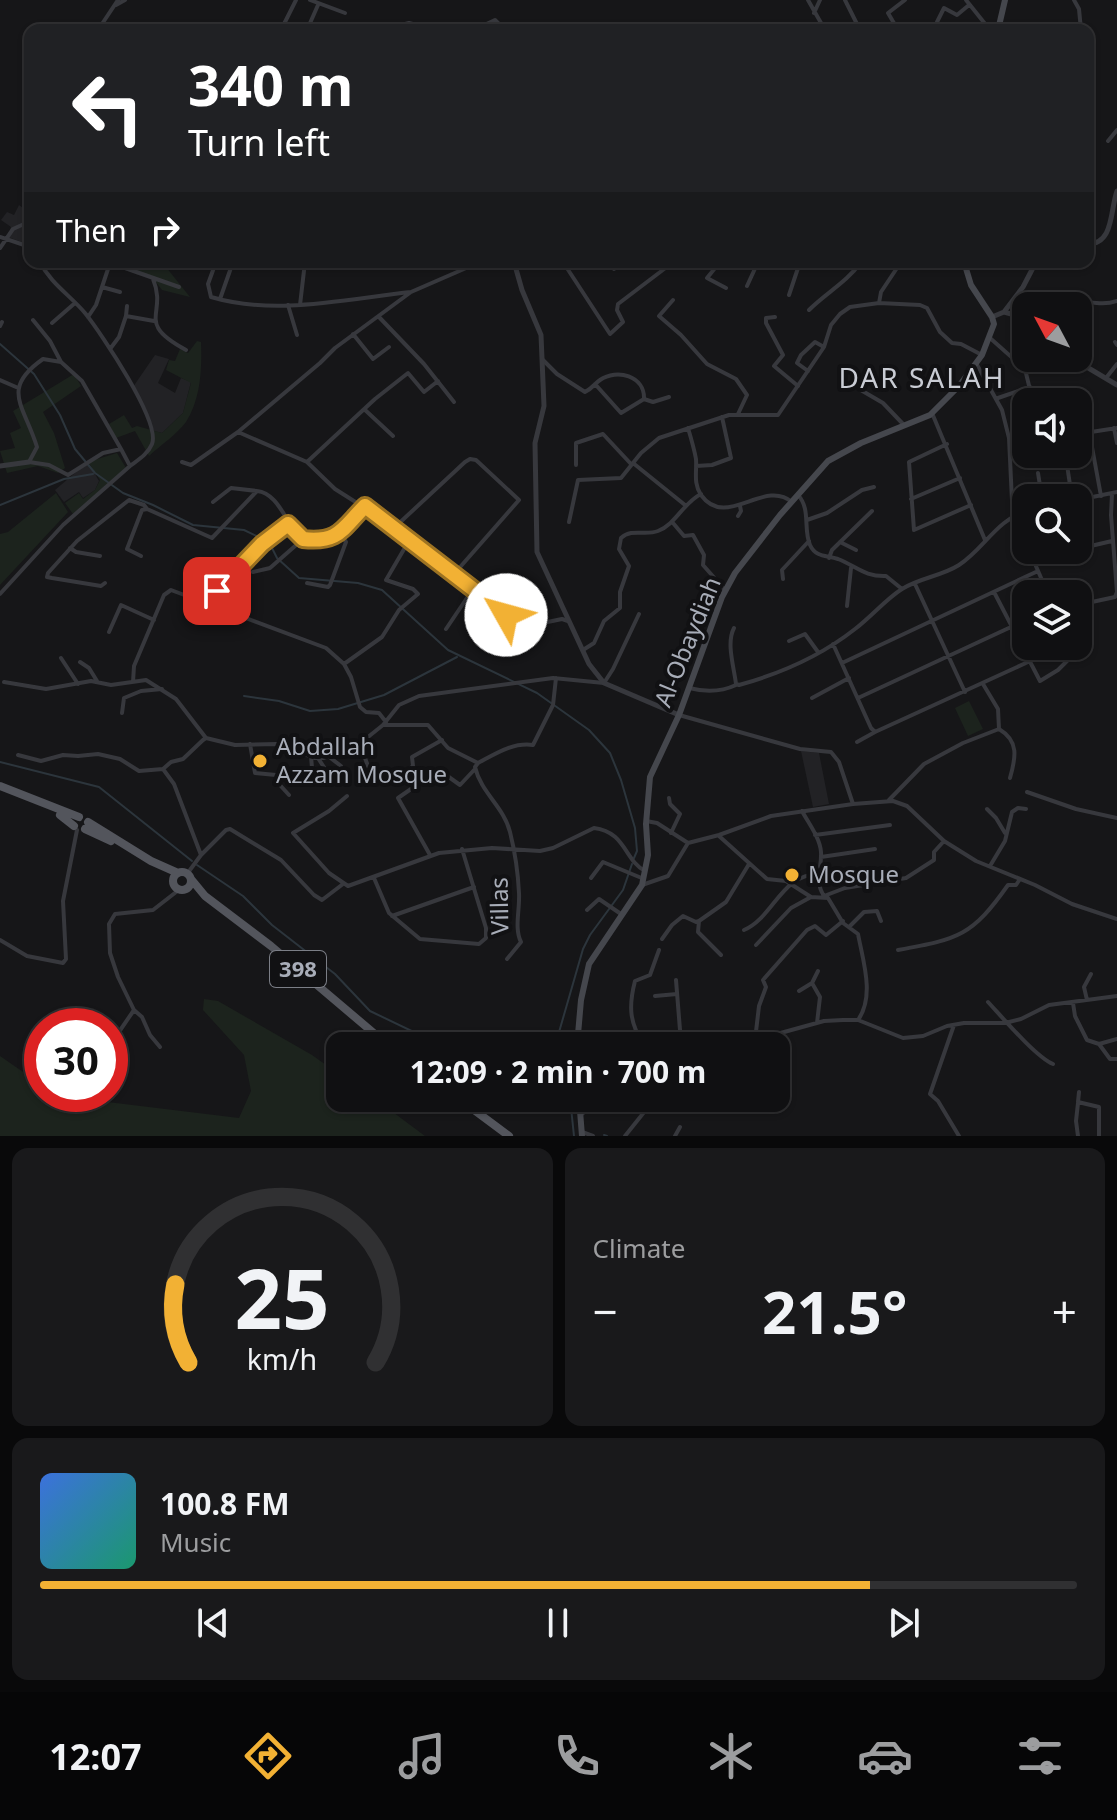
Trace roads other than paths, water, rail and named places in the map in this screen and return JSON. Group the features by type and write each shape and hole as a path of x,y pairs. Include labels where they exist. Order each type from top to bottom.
{"main road":[{"path":"999,24 1005,0"},
{"path":"966,268 971,285 992,317"},
{"name":"Al-Obaydiah","path":"643,878 648,855 646,821 650,777 679,715 725,590 762,536 828,461 839,453 932,413 945,403 982,355 990,338 992,317"},
{"name":"398","path":"0,788 35,801 161,866 271,946 372,1032"},
{"path":"579,1032 589,964 623,915 643,878"},
{"path":"477,1112 509,1136"},
{"path":"580,1112 582,1134"}],"street":[{"path":"102,24 118,0"},
{"path":"114,6 125,0"},
{"path":"284,24 296,0"},
{"path":"310,0 345,13"},
{"path":"808,0 821,24"},
{"path":"814,13 820,0"},
{"path":"845,0 857,24"},
{"path":"894,24 888,13 905,0"},
{"path":"1074,0 1079,9 1080,24"},
{"path":"938,24 944,8 957,15 967,2 985,24"},
{"path":"310,24 318,5"},
{"path":"1108,141 1117,130"},
{"path":"1094,243 1101,242 1107,235 1117,191"},
{"path":"0,248 2,238 24,224"},
{"path":"2,238 24,245"},
{"path":"0,594 63,525 148,451 154,434 110,349 88,317 52,283 43,268"},
{"path":"88,317 107,268"},
{"path":"125,268 179,287"},
{"path":"214,268 208,284 211,297 220,299 300,305 411,292"},
{"path":"220,299 231,268"},
{"path":"300,305 304,268"},
{"path":"182,462 197,463 353,334 411,292 466,268"},
{"path":"516,268 522,290 540,327 544,406 535,443 537,552 583,650 604,683"},
{"path":"567,268 610,334 623,322 617,310 618,304 665,268"},
{"path":"715,268 707,278 726,288"},
{"path":"747,286 755,268"},
{"path":"789,295 798,268"},
{"path":"809,310 849,278 856,268"},
{"path":"879,303 881,292 897,268"},
{"path":"1004,312 1033,268"},
{"path":"153,279 156,286 156,328 171,342 186,350"},
{"path":"102,287 120,292"},
{"path":"673,300 659,316 707,364 736,379 747,395 738,414"},
{"path":"1092,301 1117,301"},
{"path":"52,323 75,303"},
{"path":"569,522 578,480 621,478 659,438 722,417 738,414 778,415 824,347 831,325 845,310 879,303 913,304 927,308 952,343 961,344 982,355"},
{"path":"288,305 297,335"},
{"path":"110,349 119,337 127,306"},
{"path":"992,317 1012,312"},
{"path":"126,316 154,321"},
{"path":"378,316 454,402"},
{"path":"775,317 766,318 783,355 774,366 798,386"},
{"path":"33,320 50,341 61,362 82,381 130,466"},
{"path":"353,334 373,359 389,347"},
{"path":"990,338 1025,369 1030,387 998,398"},
{"path":"808,371 797,363 801,355 815,342 824,347"},
{"path":"29,462 37,447 15,392 16,387 26,370 43,359 61,362"},
{"path":"542,359 557,374 585,392 597,381 616,373 632,377 642,387 644,399"},
{"path":"976,363 998,398 1007,430 1013,484"},
{"path":"1106,378 1117,364"},
{"path":"1092,370 1117,385"},
{"path":"307,462 408,373 424,392 438,381"},
{"path":"0,380 16,387"},
{"path":"595,384 621,413 644,399 653,402 669,397"},
{"path":"859,389 883,403 905,426"},
{"path":"364,409 393,436"},
{"path":"932,413 985,541"},
{"path":"696,466 705,467 731,458 722,417"},
{"path":"688,428 696,482 701,494 712,505 724,508 740,506 767,495 785,495 792,502"},
{"path":"1092,431 1116,428 1117,443"},
{"path":"238,432 307,462 335,489 395,527 502,614 529,617 538,624 562,619 570,623"},
{"path":"576,465 576,443 603,434 632,464 685,505"},
{"path":"947,444 909,462 914,530 971,505"},
{"path":"1092,447 1101,496"},
{"path":"0,466 29,462 49,465 68,475 103,453 121,449"},
{"path":"395,527 465,462 476,460 519,500 454,574"},
{"path":"1038,473 1040,484"},
{"path":"911,499 960,478"},
{"path":"807,520 827,513 862,490 874,487"},
{"path":"213,502 231,488 271,496 288,524 303,539"},
{"path":"105,583 101,586 47,577 50,568 70,548 129,500 136,500 147,509 212,538 257,491"},
{"path":"1092,498 1114,493 1112,541 1117,592 1115,597 1092,602"},
{"path":"583,650 594,643 604,621 620,608 619,596 629,566 619,549 621,538 631,532 655,532 673,523 685,505 701,494"},
{"path":"798,495 804,503 809,541 815,552 838,559 872,576 886,576 902,589"},
{"path":"253,572 270,568 303,539 320,539 341,533 365,506"},
{"path":"738,516 740,506"},
{"path":"141,556 127,549 142,510 147,509"},
{"path":"829,558 840,542 872,511"},
{"path":"689,688 703,691 728,689 799,663 852,632 902,589 957,567 1012,518"},
{"path":"673,523 684,536 693,535 696,538 704,555 703,565 725,590"},
{"path":"206,603 262,544 288,524"},
{"path":"307,583 330,585 346,542 341,533"},
{"path":"344,664 382,637 399,610 418,594 413,589 386,580 410,539"},
{"path":"783,579 782,570 809,541"},
{"path":"1092,546 1112,541"},
{"path":"840,542 856,550"},
{"path":"70,548 100,556"},
{"path":"1035,564 1042,580"},
{"path":"847,606 851,568"},
{"path":"842,663 1038,571"},
{"path":"229,580 245,591"},
{"path":"915,584 965,692"},
{"path":"446,629 473,589"},
{"path":"133,682 134,666 169,590 326,648 344,664 360,707 366,712 379,713 384,723"},
{"path":"858,698 1011,627 994,592"},
{"path":"109,632 121,605 154,620"},
{"path":"604,683 639,614"},
{"path":"734,628 730,635 736,685"},
{"path":"789,641 805,634 818,652"},
{"path":"833,644 875,732"},
{"path":"61,658 78,684"},
{"path":"857,742 1028,661 1037,678 1043,681 1069,660"},
{"path":"80,662 89,668 97,681"},
{"path":"446,775 460,785 477,766 509,748 523,743 533,745 551,712 556,678"},
{"path":"4,682 46,689 97,681 111,685 146,680 176,699 206,738 235,745 277,744 318,758 359,742 384,723 399,705 419,696 556,678 604,683 679,715 800,749 831,752 839,762 853,804"},
{"path":"812,698 849,678"},
{"path":"983,683 998,709 999,729"},
{"path":"122,713 124,698 141,691 162,689"},
{"path":"384,723 428,725 455,752 477,766"},
{"path":"999,729 1011,737 1016,755 1010,778"},
{"path":"887,801 924,764 963,743 999,729"},
{"path":"18,755 41,761 63,755 98,754 120,759 139,771 163,769 171,762 183,759 206,738"},
{"path":"380,783 409,769 413,766 412,757 442,740"},
{"path":"359,742 371,774"},
{"path":"250,744 255,773 276,775 289,795"},
{"path":"310,785 318,780 311,756"},
{"path":"328,756 341,766"},
{"path":"318,758 329,775 322,777"},
{"name":"Villas","path":"477,766 478,782 505,816 514,848 519,894 517,936 521,942 507,959"},
{"path":"163,769 174,784 201,855"},
{"path":"411,789 398,798 430,856"},
{"path":"1027,792 1076,809 1117,818"},
{"path":"347,796 293,833 329,873 348,886 430,856 462,849 540,851 553,848 588,830 601,829 626,848 643,878"},
{"path":"669,798 670,804 680,814 671,834"},
{"path":"646,821 657,823 688,843 771,816 887,801 907,806 944,841 990,866 1067,902 1117,919"},
{"path":"987,809 1006,835"},
{"path":"990,866 1006,835 1013,810 1026,809"},
{"path":"802,811 815,835 821,857 818,885 843,921 858,934 867,983 864,1011 858,1020"},
{"path":"0,940 27,956 63,963 66,959 63,901 81,825"},
{"path":"815,835 890,825"},
{"path":"160,1047 150,1035 142,1017 134,1010 110,953 109,924 115,914 153,910 167,900 201,855 230,829 281,860 322,900 343,884"},
{"path":"719,835 767,879 782,879 811,897"},
{"path":"756,945 791,908 811,897 845,888 906,878 934,860 934,852 944,841"},
{"path":"591,878 603,862 643,878 668,876 688,843"},
{"path":"374,878 392,916 423,940 482,943 487,934 462,849"},
{"path":"821,857 875,849"},
{"path":"662,939 683,916 696,922 726,902 749,864"},
{"path":"744,930 765,913 791,884 809,874 819,874"},
{"path":"898,950 948,940 969,931 984,918 1008,885 1016,885 1020,879"},
{"path":"392,916 474,887"},
{"path":"587,910 599,899 623,915"},
{"path":"850,926 864,912 877,911 881,921"},
{"path":"699,921 698,932 721,955"},
{"path":"756,1032 759,1006 766,987 763,980 807,930 815,926 826,935 843,921"},
{"path":"636,1032 632,1026 632,991 637,979 650,975 659,950"},
{"path":"799,991 812,983 818,971"},
{"path":"1087,1000 1084,987 1091,974"},
{"path":"676,980 682,1032"},
{"path":"812,983 820,997 817,1023"},
{"path":"655,996 677,994"},
{"path":"784,1032 817,1023 858,1020 903,1038 923,1036 964,1023 1005,1023 1049,1005 1117,996"},
{"path":"988,1002 1005,1023 1044,1060 1053,1064"},
{"path":"1073,1003 1075,1016 1087,1040 1099,1044 1117,1039"},
{"path":"128,1019 134,1010"},
{"path":"954,1025 930,1094 959,1136"},
{"path":"1099,1044 1110,1059 1117,1059"},
{"path":"1078,1136 1079,1092"},
{"path":"1078,1102 1099,1107 1099,1136"},
{"path":"580,1116 585,1112"},
{"path":"625,1136 644,1112"},
{"path":"675,1136 680,1127"},
{"path":"582,1134 593,1136"}],"waterway":[{"path":"0,344 34,374 60,415 75,449 95,473 123,493 193,525 244,530 269,542 277,558 299,578 358,583 382,590 448,650 537,693 589,730 610,753 621,780 635,828 637,851 634,858"},
{"path":"0,505 64,479 93,474"},
{"path":"244,696 279,701 310,711 338,709 384,695 457,657"},
{"path":"0,762 99,787 192,861"},
{"path":"559,1032 583,949 623,890 632,864"},
{"path":"197,865 243,896 272,925 335,974 370,1011 414,1032"},
{"path":"571,1112 574,1136"}],"place":[{"name":"Abdallah Azzam Mosque","path":"260,761"},
{"name":"Mosque","path":"792,875"}],"district":[{"name":"DAR SALAH","path":"922,378"}]}
